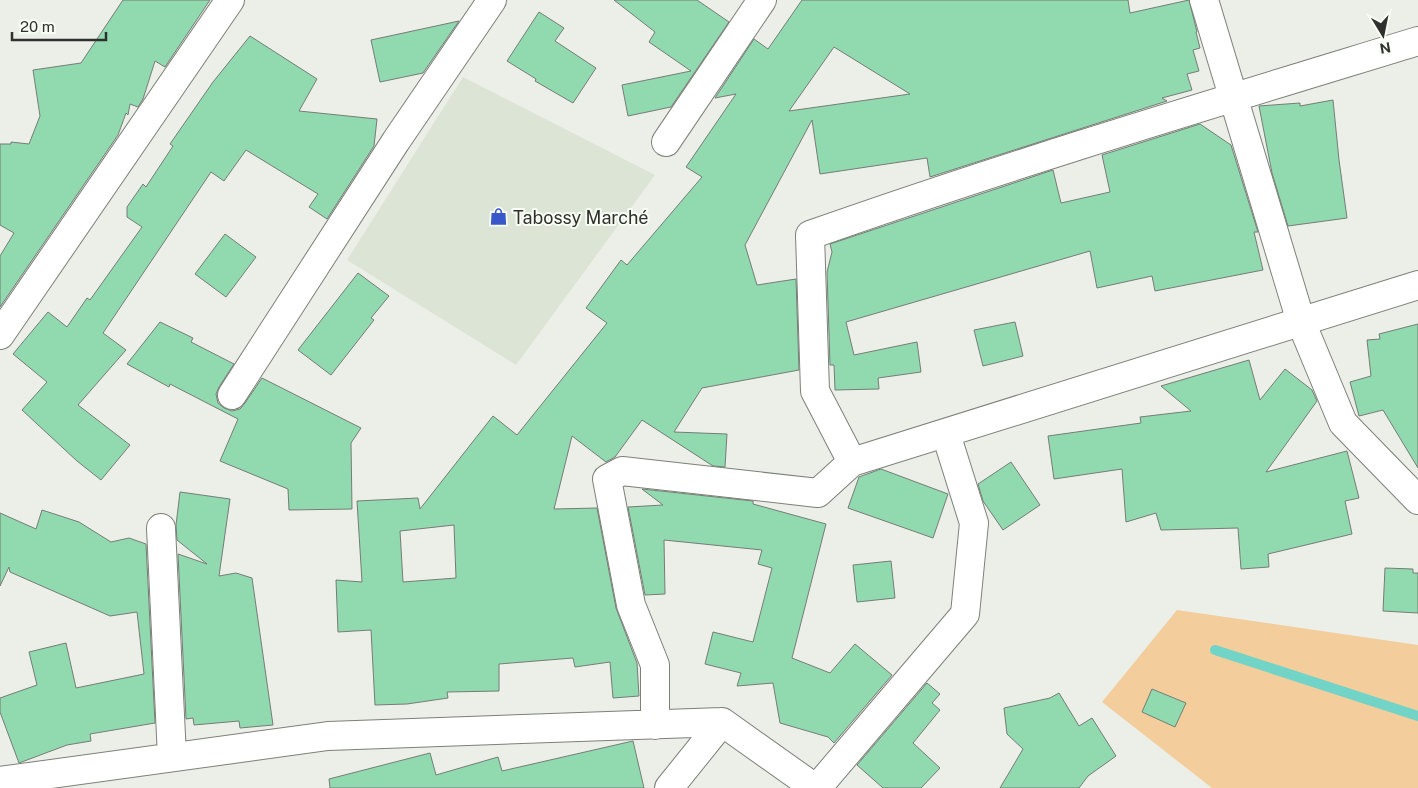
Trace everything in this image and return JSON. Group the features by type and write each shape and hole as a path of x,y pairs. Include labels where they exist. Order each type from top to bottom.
{"street":[{"path":"0,335 230,0"},
{"path":"232,395 391,149 492,0"},
{"path":"666,142 762,0"},
{"path":"1204,0 1302,322 1343,423 1418,500"},
{"path":"852,462 815,391 810,235 1233,97 1418,41"},
{"path":"655,725 655,665 631,605 607,479 622,471 818,493 852,462 1418,285"},
{"path":"0,781 328,736 722,722 816,788 965,614 974,523 946,434"},
{"path":"161,528 172,757"},
{"path":"669,788 722,722"}],"shaded area":[{"name":"Tabossy Marché","path":"463,77 655,175 516,365 347,260"},
{"path":"1177,610 1418,645 1418,788 1212,788 1102,702"}],"building":[{"path":"123,0 210,0 165,67 155,61 143,99 138,107 130,104 128,115 126,113 118,135 0,307 0,256 14,233 0,225 0,144 11,144 11,142 29,144 40,116 33,70 81,63"},
{"path":"614,0 697,0 729,22 671,107 628,116 622,85 691,71 649,42 655,32"},
{"path":"802,0 1128,0 1130,13 1189,0 1200,48 1193,50 1199,71 1187,74 1192,90 1162,98 1167,101 930,177 927,158 820,174 812,120 745,245 757,285 796,279 799,370 702,388 674,432 727,434 725,467 713,466 642,420 615,457 606,462 572,436 554,509 597,508 616,608 637,663 639,696 613,698 610,662 575,667 573,658 499,664 499,691 447,692 448,698 407,704 375,705 371,630 338,632 336,580 362,582 357,501 418,498 420,509 493,416 517,435 607,323 586,308 621,260 627,265 702,177 686,167 736,94 715,98 754,39 768,49","holes":["834,47 910,94 789,111","454,525 456,578 403,582 400,531"]},
{"path":"539,12 564,28 555,41 596,68 573,103 535,81 536,79 507,61"},
{"path":"459,21 423,73 380,82 371,40"},
{"path":"250,36 317,79 299,111 377,119 374,146 327,219 309,207 318,194 246,150 224,181 211,172 103,333 126,350 78,405 130,445 101,480 77,461 22,410 47,382 13,354 48,312 67,327 87,298 90,300 142,227 127,217 127,207 143,184 146,187 173,146 170,144 213,82"},
{"path":"1333,100 1347,218 1288,226 1272,173 1259,106 1300,103 1300,106"},
{"path":"1200,124 1231,145 1258,232 1254,232 1263,270 1155,291 1152,276 1097,288 1090,251 846,322 854,355 917,342 921,372 878,378 879,389 835,390 834,365 830,365 827,272 832,252 830,244 1053,170 1061,203 1110,192 1102,155"},
{"path":"225,234 256,257 226,297 195,274"},
{"path":"358,273 389,296 371,318 374,320 331,375 298,350"},
{"path":"160,322 193,338 191,342 234,364 216,394 218,403 224,408 232,411 240,409 262,378 361,428 351,443 352,509 289,510 288,489 220,461 238,419 170,384 169,387 127,364"},
{"path":"1015,322 1023,356 983,366 974,330"},
{"path":"1418,324 1418,468 1383,410 1359,416 1350,382 1371,376 1367,340 1380,339 1379,334"},
{"path":"1249,360 1260,400 1285,369 1312,390 1317,401 1266,472 1347,451 1359,498 1345,501 1352,534 1268,554 1269,567 1241,569 1238,528 1161,530 1156,513 1126,522 1122,469 1054,479 1048,436 1141,423 1140,417 1191,411 1161,386"},
{"path":"1011,462 1040,505 1003,530 983,501 978,484"},
{"path":"881,469 948,494 933,538 848,508 859,477"},
{"path":"642,489 753,501 753,504 826,524 792,658 830,673 855,644 892,675 834,743 828,737 780,723 773,683 737,686 741,673 705,664 713,632 753,642 772,568 758,564 762,550 664,540 665,594 645,595 628,507 663,505"},
{"path":"180,492 230,499 219,576 236,573 252,578 273,725 240,728 239,721 194,725 193,718 186,719 178,554 207,564 177,540 176,525"},
{"path":"42,510 79,522 111,542 129,538 146,544 155,723 90,734 91,741 67,745 19,763 0,712 0,698 37,685 29,652 66,643 76,688 144,674 137,612 110,616 10,572 9,567 0,586 0,513 36,529"},
{"path":"891,561 895,598 857,602 853,565"},
{"path":"1385,568 1413,569 1413,573 1418,573 1418,613 1383,611"},
{"path":"927,683 940,694 932,703 940,710 913,743 940,768 921,788 883,788 857,765"},
{"path":"1152,689 1186,703 1175,727 1142,712"},
{"path":"1059,693 1079,726 1092,718 1116,756 1088,776 1079,788 1000,788 1023,749 1007,734 1004,708 1050,698"},
{"path":"633,741 644,788 330,788 329,779 430,753 436,775 498,757 502,771"}],"waterway":[{"path":"1215,650 1418,716"}],"place":[{"name":"Tabossy Marché","path":"499,217"}]}
